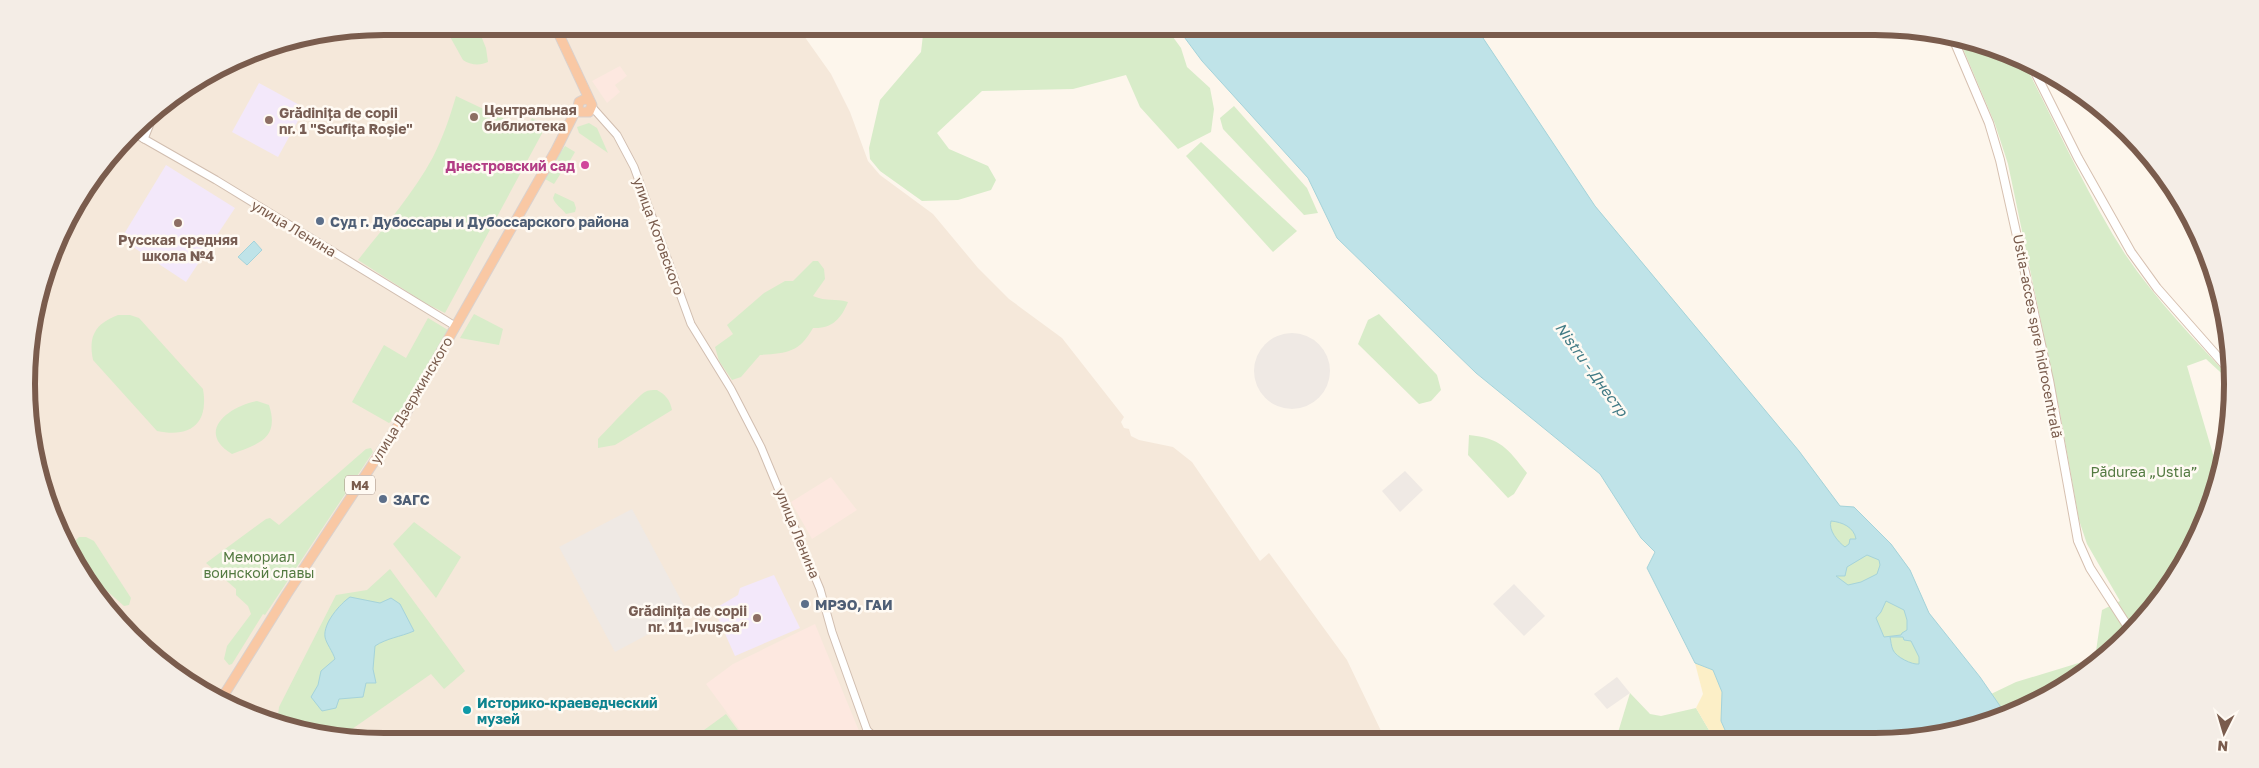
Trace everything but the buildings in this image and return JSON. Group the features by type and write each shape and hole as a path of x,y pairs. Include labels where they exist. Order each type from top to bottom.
{"highway":[{"path":"559,35 584,88 588,109"},
{"name":"M4","path":"578,104 584,88"},
{"path":"578,104 580,112 588,109"},
{"name":"улица Дзержинского","path":"224,694 287,594 405,415 556,150 578,104"},
{"path":"571,120 588,109"}],"main road":[{"name":"Ustia–acces spre hidrocentrală","path":"1956,45 1989,122 2000,160 2049,380 2078,541 2090,568 2127,625"},
{"path":"2036,75 2078,158 2131,252 2157,288 2223,363"}],"street":[{"name":"улица Котовского","path":"588,109 602,117 617,135 634,167 691,324 712,359"},
{"path":"144,139 149,126"},
{"name":"улица Ленина","path":"138,136 216,180 455,326"},
{"name":"улица Ленина","path":"712,359 754,431 777,482 820,589 832,632 867,730 870,733"}],"shaded area":[{"path":"384,35 803,35 831,74 850,112 868,161 880,175 933,214 978,268 1009,299 1062,338 1124,417 1121,422 1124,428 1129,429 1131,436 1139,440 1173,447 1192,462 1260,561 1269,553 1347,660 1382,733 384,733 338,730 294,721 230,697 209,686 172,661 137,631 122,614 94,578 82,558 71,538 54,496 47,474 38,430 35,384 36,361 38,338 47,294 62,250 82,209 107,172 137,137 172,107 209,82 250,62 272,54 294,47 338,38"},
{"path":"620,66 627,76 615,85 620,92 607,103 592,81"},
{"name":"Grădinița de copii nr. 1 \"Scufița Roșie\"","path":"259,83 305,108 278,157 232,132"},
{"name":"Русская средняя школа №4","path":"166,165 235,208 186,282 121,239"},
{"path":"1285,333 1299,333 1313,339 1324,350 1330,364 1327,386 1319,398 1299,409 1285,409 1271,403 1260,392 1254,378 1254,364 1260,350 1271,339"},
{"path":"1405,471 1423,490 1400,512 1382,491"},
{"path":"831,477 857,510 812,539 791,502"},
{"path":"632,509 688,613 615,652 559,547"},
{"name":"Grădinița de copii nr. 11 „Ivușca“","path":"774,575 800,628 735,656 714,609 738,595 740,588"},
{"path":"1514,584 1545,616 1524,636 1493,604"},
{"path":"815,624 859,731 855,733 742,733 706,684 733,664"},
{"path":"1617,677 1630,693 1607,709 1594,694"}],"green space":[{"path":"449,35 481,35 486,48 488,62 475,64 463,60"},
{"path":"923,35 1172,35 1181,48 1187,67 1210,88 1214,109 1211,132 1178,149 1140,107 1126,75 1073,89 982,91 937,133 949,149 988,166 996,180 991,190 958,200 922,201 880,171 870,159 869,148 880,100 921,52"},
{"path":"1334,35 1481,35 1595,206 1799,451 1840,506 1854,507 1891,544 1910,570 1929,613 1991,694 2016,682 2088,660 2050,686 2009,706 1987,714 1965,721 1921,730 1874,733"},
{"name":"Pădurea „Ustia”","path":"1962,46 2028,70 2084,183 2125,254 2162,303 2223,371 2224,375 2206,359 2187,366 2215,461 2212,474 2188,538 2165,578 2122,631 2096,654 2102,610 2120,601 2087,544 2079,520 2060,413 2008,164 1995,124"},
{"path":"456,96 526,129 532,118 546,126 445,313 425,303 358,260 398,210 425,171 443,134"},
{"path":"1234,106 1307,188 1318,213 1304,215 1223,129 1220,118"},
{"path":"589,123 597,128 608,153 579,133 577,127"},
{"path":"1201,142 1297,231 1273,252 1186,156"},
{"path":"565,146 575,152 567,166 556,159"},
{"path":"554,165 563,170 554,184 545,179"},
{"path":"555,193 574,202 575,212 566,214 554,200"},
{"path":"813,261 818,261 824,269 825,279 813,296 848,302 839,318 826,327 813,328 803,342 791,350 760,355 741,377 732,380 719,361 715,347 733,334 727,325 764,293 785,281 793,281"},
{"path":"474,314 503,329 499,345 460,338"},
{"path":"1379,314 1437,375 1441,390 1431,401 1419,404 1358,344 1368,320"},
{"path":"118,315 130,315 139,318 203,389 203,411 200,420 195,426 179,432 157,431 93,360 92,344 95,332 104,322"},
{"path":"428,318 448,330 402,412 389,423 352,402 384,345 406,358"},
{"path":"657,390 667,398 672,410 615,445 598,448 598,439 642,394 646,391"},
{"path":"257,401 269,405 272,426 269,433 258,443 232,454 221,446 216,437 216,429 220,421 227,414 236,408"},
{"path":"1469,435 1489,439 1503,446 1527,473 1514,494 1508,498 1468,455"},
{"name":"Мемориал воинской славы","path":"371,448 373,452 265,615 263,614 232,664 229,665 224,659 227,646 251,614 248,606 236,595 236,589 206,563 266,519 270,518 279,525 366,449"},
{"path":"414,522 461,557 436,598 393,544"},
{"path":"79,537 86,537 94,541 131,598 129,605 124,606 97,582 74,542"},
{"path":"390,569 465,671 444,689 431,674 349,731 316,726 278,716 279,707 336,595 367,590"},
{"path":"1630,693 1650,714 1661,716 1696,708 1710,733 1618,733"},
{"path":"726,714 740,733 700,733"}],"sand":[{"path":"1695,663 1713,670 1722,692 1721,721 1726,733 1710,733 1696,708 1703,694"}],"water":[{"name":"Nistru - Днестр","path":"1183,35 1481,35 1595,206 1799,451 1840,506 1854,507 1891,544 1910,570 1929,613 1980,677 2002,709 1965,721 1921,730 1875,733 1726,733 1721,721 1722,692 1713,670 1695,663 1647,568 1655,552 1641,538 1600,474 1476,373 1337,238 1308,178 1202,61","holes":["1831,521 1850,528 1856,539 1850,539 1849,544 1845,547 1834,536 1830,524","1867,555 1879,560 1880,565 1877,574 1861,582 1848,585 1836,576 1845,576 1847,567","1886,601 1904,610 1907,630 1901,635 1884,637 1876,618","1890,637 1903,637 1904,640 1911,641 1919,657 1919,664 1908,662 1897,655 1892,648"]},
{"path":"254,241 262,250 247,265 238,257"},
{"path":"350,597 380,603 391,598 400,604 414,631 375,646 373,669 376,683 366,683 363,697 339,699 336,708 322,711 311,697 318,685 321,671 335,659 325,637 325,632 333,614"}],"place":[{"name":"Центральная библиотека","path":"474,117"},
{"name":"Grădinița de copii nr. 1 \"Scufița Roșie\"","path":"269,120"},
{"name":"Днестровский сад","path":"585,165"},
{"name":"Суд г. Дубоссары и Дубоссарского района","path":"320,221"},
{"name":"Русская средняя школа №4","path":"178,223"},
{"name":"ЗАГС","path":"383,499"},
{"name":"МРЭО, ГАИ","path":"805,604"},
{"name":"Grădinița de copii nr. 11 „Ivușca“","path":"757,618"},
{"name":"Историко-краеведческий музей","path":"467,710"}]}
